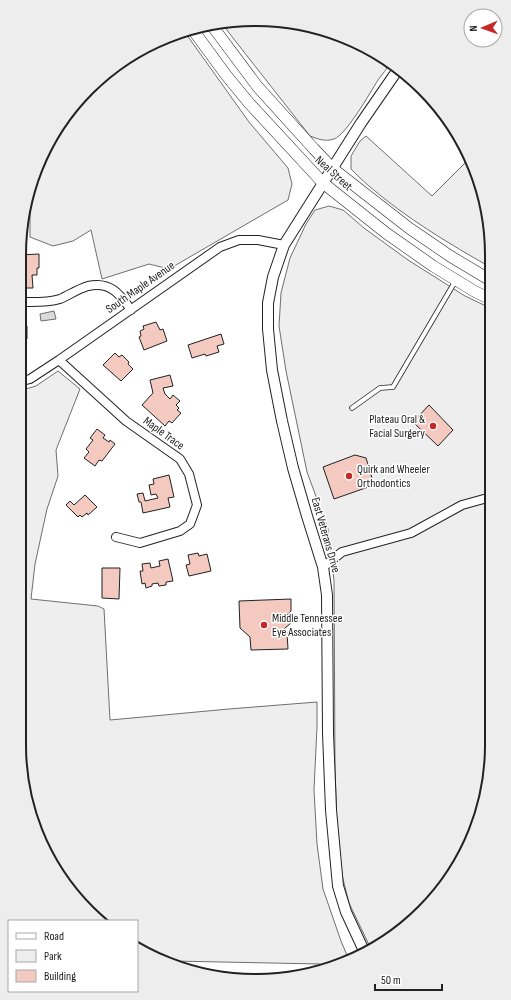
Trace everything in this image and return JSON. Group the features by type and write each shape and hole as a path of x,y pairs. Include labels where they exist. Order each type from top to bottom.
{"main road":[{"name":"Neal Street","path":"215,29 257,86 332,168 409,228 450,256 485,277"},
{"name":"Neal Street","path":"196,34 248,103 323,183 432,266 485,296"}],"street":[{"path":"323,183 361,123 395,73"},
{"name":"East Veterans Drive","path":"323,183 284,244 273,277 268,303 268,330 272,370 293,468 323,567 327,595 328,733 331,810 338,886 346,912 362,947"},
{"name":"South Maple Avenue","path":"26,380 59,360 220,247 239,240 258,240 284,244"},
{"path":"26,302 47,302 60,299 88,286 100,285 113,289 121,296 131,310"},
{"name":"Maple Trace","path":"59,360 126,421 180,459 189,474 197,505 190,524 180,531 140,543 116,537"},
{"path":"323,567 342,552 411,533 462,505 485,499"}],"lane":[{"path":"352,408 380,388 393,387 456,280"}],"green space":[{"path":"240,26 271,26 300,30 343,43 387,68 345,130 334,139 319,139 310,136 226,28"},
{"path":"188,36 249,122 288,168 292,184 288,200 169,269 149,264 102,279 91,230 73,241 53,246 30,237 30,211 38,182 50,154 73,116 93,93 116,73 154,50 168,43"},
{"path":"366,136 432,196 465,163 473,182 481,211 485,240 485,264 412,219 364,182 351,169 351,156 360,141"},
{"path":"329,206 343,210 364,228 408,260 465,296 485,306 485,760 481,789 468,832 454,859 438,884 407,917 395,927 369,944 349,903 342,875 337,825 335,766 334,581 328,529 307,472 286,371 279,326 281,293 290,258 306,224 315,210"},
{"path":"58,371 80,389 56,450 58,476 47,509 35,564 31,599 98,606 104,609 110,720 317,702 314,790 317,844 323,889 347,955 321,964 180,961 168,957 138,941 138,920 108,920 93,907 73,884 57,859 43,832 38,818 30,789 26,760 26,389 36,386"}],"shaded area":[{"path":"54,311 56,319 41,321 40,314"}],"building":[{"path":"39,254 39,268 37,268 37,275 32,275 33,288 26,288 26,255"},
{"path":"156,322 160,330 163,329 167,341 144,350 139,337 141,336 140,331 144,329 143,326"},
{"path":"26,326 27,326 26,339"},
{"path":"221,334 224,344 217,346 219,352 192,358 188,345"},
{"path":"115,353 119,357 122,355 133,369 121,381 103,365"},
{"path":"170,375 173,386 163,388 165,394 170,399 173,395 180,401 176,405 179,408 177,410 181,413 172,423 169,421 165,426 142,405 153,393 150,380"},
{"name":"Plateau Oral & Facial Surgery","path":"429,405 453,430 438,446 413,422"},
{"path":"97,429 105,435 103,438 109,442 110,440 115,444 102,461 99,460 95,466 84,458 89,452 86,449 93,440 90,438"},
{"name":"Quirk and Wheeler Orthodontics","path":"355,455 366,458 374,485 334,499 323,467"},
{"path":"169,475 174,497 168,498 170,507 143,513 141,502 139,502 137,494 143,493 145,501 158,498 156,494 151,495 149,485 154,484 153,479"},
{"path":"85,495 97,507 88,515 87,513 82,517 80,515 78,517 66,505 70,501 74,505"},
{"path":"198,553 199,556 207,554 211,571 189,576 186,565 190,564 188,555"},
{"path":"168,559 173,581 166,582 166,585 159,586 158,583 152,584 152,586 146,588 145,583 142,584 140,571 143,571 142,564 150,563 151,568 160,566 159,561"},
{"path":"102,568 120,568 119,599 102,598"},
{"name":"Middle Tennessee Eye Associates","path":"291,599 291,611 285,617 291,623 284,629 287,632 288,649 251,650 250,637 240,628 239,601"}],"place":[{"name":"Plateau Oral & Facial Surgery","path":"433,426"},
{"name":"Quirk and Wheeler Orthodontics","path":"349,476"},
{"name":"Middle Tennessee Eye Associates","path":"264,625"}]}
